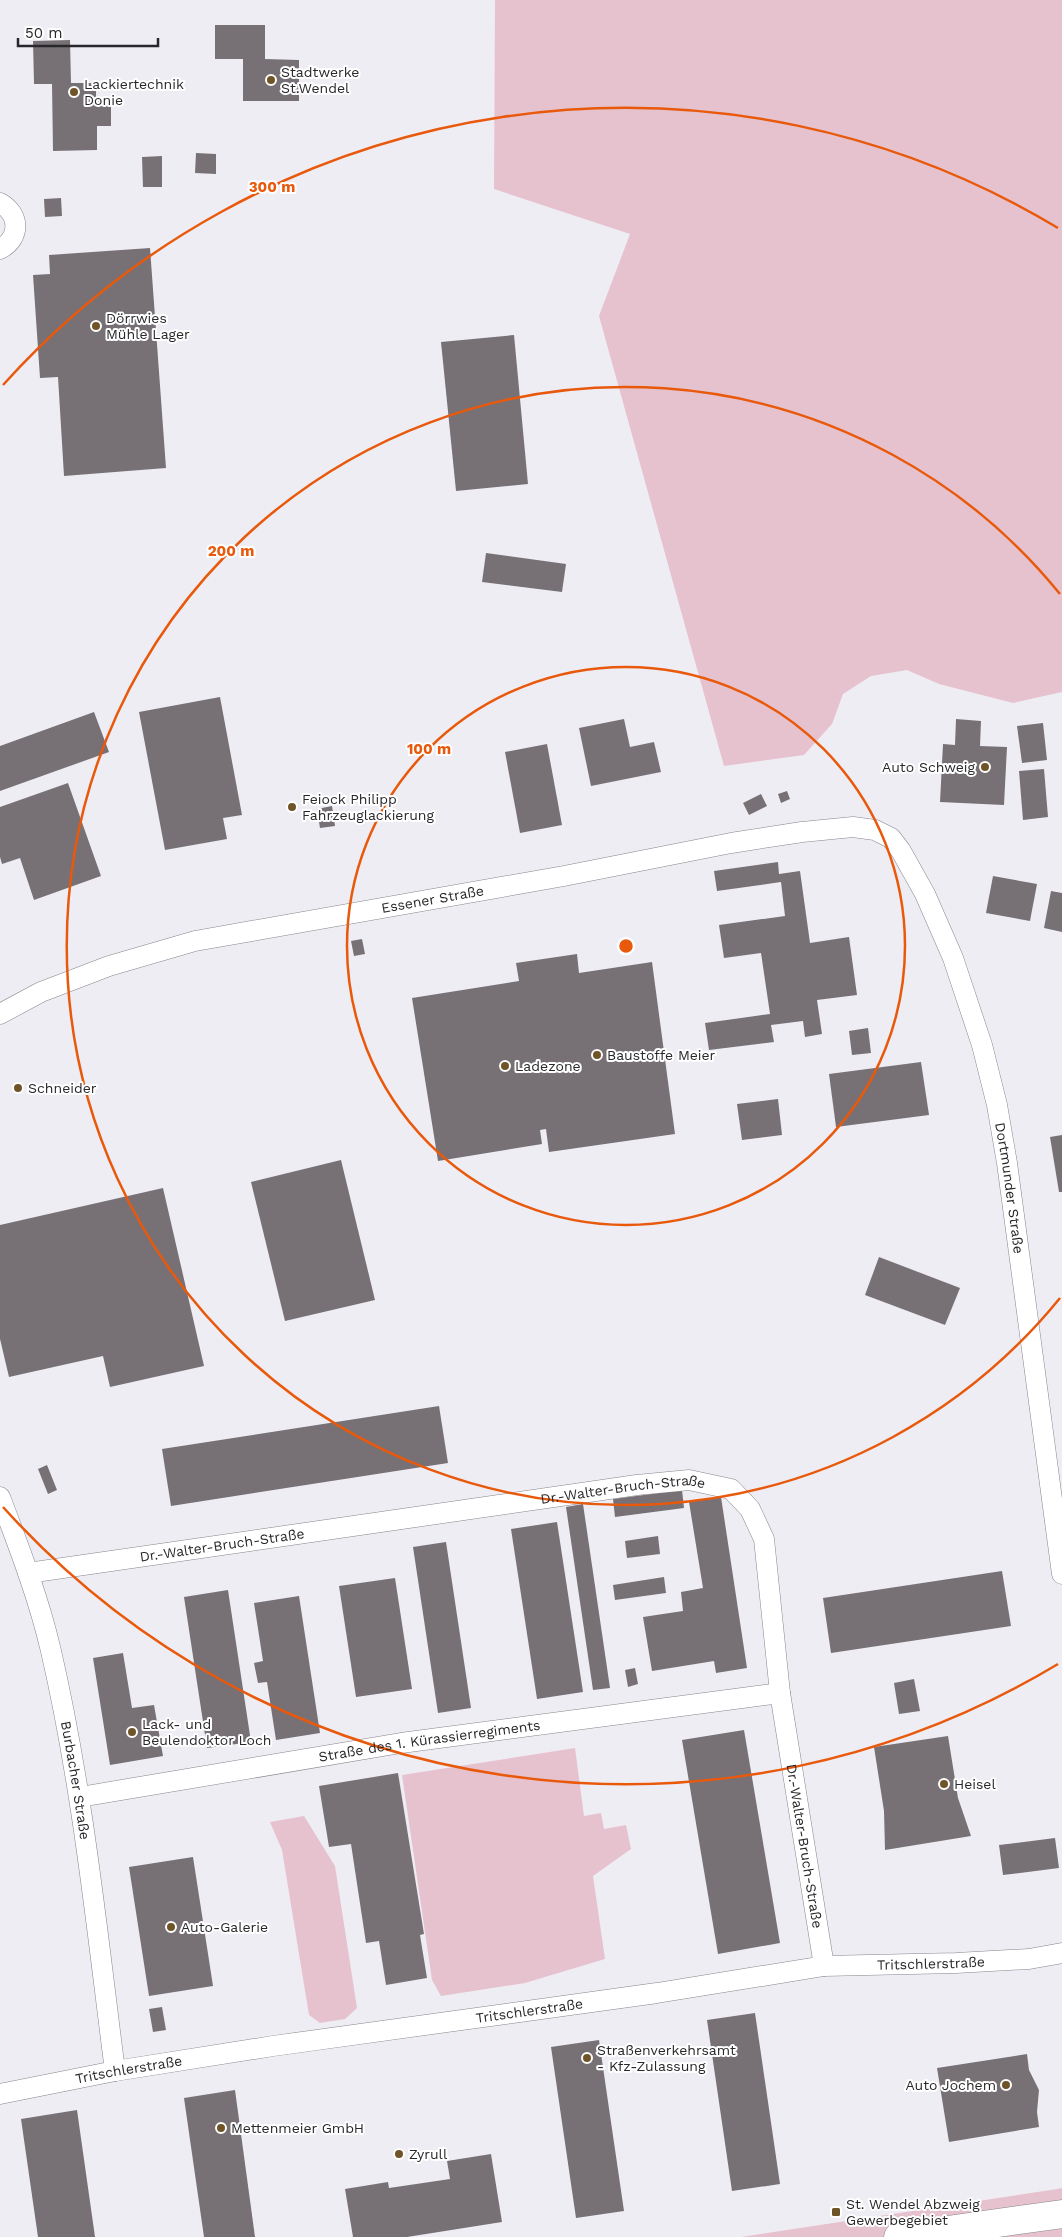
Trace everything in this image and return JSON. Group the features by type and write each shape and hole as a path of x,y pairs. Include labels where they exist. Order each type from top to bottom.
{"main road":[{"path":"898,2237 1062,2214"}],"street":[{"path":"0,203 8,207 13,214 16,230 9,244 0,249"},
{"name":"Essener Straße","path":"0,1014 41,992 109,966 195,942 564,876 731,843 802,832 853,827 875,830"},
{"name":"Dortmunder Straße","path":"875,830 891,838 901,851 925,894 953,958 982,1045 997,1105 1007,1163 1062,1574"},
{"name":"Dr.-Walter-Bruch-Straße","path":"28,1573 637,1485 689,1480 731,1489 750,1509 764,1540 780,1693 824,1966"},
{"name":"Burbacher Straße","path":"0,1497 28,1573 51,1650 80,1797 115,2071"},
{"name":"Straße des 1. Kürassierregiments","path":"80,1797 401,1743 780,1693"},
{"name":"Tritschlerstraße","path":"0,2094 115,2071 273,2046 657,1993 824,1966 956,1963 1029,1959 1062,1953"}],"shaded area":[{"path":"495,0 1062,0 1062,692 1013,703 939,684 907,670 871,676 843,694 832,724 804,755 724,766 599,316 630,234 494,189"},
{"path":"575,1748 584,1816 601,1813 604,1829 626,1825 631,1849 593,1876 605,1959 525,1983 441,1996 432,1980 402,1775"},
{"path":"304,1816 335,1866 357,2008 345,2019 320,2023 309,2015 282,1850 270,1822"},
{"path":"1062,2188 1062,2237 741,2237 1057,2189"}],"building":[{"name":"Stadtwerke St.Wendel","path":"215,25 265,25 265,59 299,60 299,101 243,101 243,59 215,59"},
{"name":"Lackiertechnik Donie","path":"70,40 71,83 96,83 96,100 111,100 111,126 97,126 97,150 53,151 52,84 34,84 33,41"},
{"path":"196,153 216,154 216,174 195,173"},
{"path":"162,156 162,187 143,187 142,157"},
{"path":"61,198 62,216 45,217 44,199"},
{"name":"Dörrwies Mühle Lager","path":"150,248 166,468 64,476 58,377 40,378 33,275 50,274 49,255"},
{"path":"514,335 528,484 456,491 441,342"},
{"path":"486,553 566,564 562,592 482,582"},
{"path":"220,697 242,815 223,818 227,839 165,850 139,712"},
{"path":"94,712 109,752 0,791 0,746"},
{"path":"624,719 630,747 654,742 661,772 591,786 579,728"},
{"path":"956,719 981,721 980,746 1007,747 1004,805 940,802 943,744 955,745"},
{"path":"1043,723 1047,760 1022,763 1017,726"},
{"path":"547,744 562,825 520,833 505,752"},
{"path":"1044,769 1048,817 1023,820 1019,771"},
{"path":"68,783 101,876 34,900 20,858 2,864 0,857 0,807"},
{"path":"787,791 790,799 781,803 778,794"},
{"path":"761,794 767,806 749,815 743,803"},
{"path":"332,806 335,826 320,828 317,809"},
{"path":"778,862 779,874 800,871 810,943 849,937 857,995 817,1000 822,1034 805,1037 803,1021 771,1025 774,1042 709,1050 705,1023 770,1014 761,953 724,958 719,925 785,916 781,882 717,891 714,871"},
{"path":"993,876 1037,884 1030,921 986,913"},
{"path":"1051,891 1062,893 1062,932 1044,928"},
{"path":"362,939 365,954 354,956 351,941"},
{"path":"577,954 579,973 652,962 675,1134 549,1152 546,1129 540,1130 542,1144 438,1161 412,998 519,981 516,963"},
{"path":"868,1028 871,1053 852,1055 849,1031"},
{"path":"921,1062 929,1115 836,1127 829,1074"},
{"path":"778,1099 782,1135 742,1140 737,1104"},
{"path":"1062,1135 1062,1192 1059,1192 1050,1137"},
{"path":"341,1160 375,1300 285,1321 251,1182"},
{"path":"163,1188 204,1366 110,1387 103,1356 9,1377 0,1339 0,1225"},
{"path":"879,1257 960,1288 945,1325 865,1295"},
{"path":"439,1406 448,1463 171,1506 162,1449"},
{"path":"47,1465 57,1490 48,1494 38,1469"},
{"path":"682,1490 684,1508 615,1517 613,1499"},
{"path":"721,1497 747,1668 716,1673 714,1661 652,1671 643,1617 683,1611 681,1592 703,1588 689,1502"},
{"path":"583,1504 610,1688 593,1690 566,1507"},
{"path":"557,1522 583,1692 537,1699 511,1529"},
{"path":"658,1536 660,1554 627,1558 625,1541"},
{"path":"446,1542 471,1708 438,1713 413,1547"},
{"path":"1002,1571 1011,1626 831,1653 823,1598"},
{"path":"664,1577 666,1593 615,1600 613,1585"},
{"path":"395,1578 412,1689 356,1697 339,1586"},
{"path":"228,1590 251,1742 207,1748 184,1597"},
{"path":"299,1596 320,1733 276,1740 267,1682 258,1683 254,1663 263,1661 254,1603"},
{"name":"Lack- und Beulendoktor Loch","path":"123,1653 132,1708 154,1705 163,1756 110,1765 93,1658"},
{"path":"635,1668 638,1684 628,1687 625,1670"},
{"path":"914,1679 920,1711 899,1714 894,1683"},
{"path":"744,1730 780,1943 718,1954 682,1740"},
{"path":"948,1736 958,1798 971,1836 885,1850 884,1811 874,1747"},
{"path":"398,1773 424,1934 420,1935 427,1978 386,1985 379,1941 366,1943 351,1844 329,1847 319,1786"},
{"path":"1055,1838 1059,1868 1003,1875 999,1845"},
{"name":"Auto-Galerie","path":"193,1857 213,1986 149,1996 129,1867"},
{"path":"162,2007 166,2030 153,2032 149,2009"},
{"path":"755,2013 780,2184 732,2191 707,2020"},
{"path":"599,2040 624,2211 576,2218 551,2047"},
{"path":"1027,2054 1029,2070 1039,2090 1037,2112 1039,2127 949,2142 937,2068"},
{"path":"235,2090 255,2237 204,2237 184,2098"},
{"path":"77,2110 95,2237 38,2237 21,2119"},
{"path":"491,2154 502,2222 407,2237 353,2237 345,2189 388,2182 389,2188 450,2179 447,2161"}],"place":[{"name":"Stadtwerke St.Wendel","path":"271,80"},
{"name":"Lackiertechnik Donie","path":"74,92"},
{"name":"Dörrwies Mühle Lager","path":"96,326"},
{"name":"Auto Schweig","path":"985,767"},
{"name":"Feiock Philipp Fahrzeuglackierung","path":"292,807"},
{"name":"Baustoffe Meier","path":"597,1055"},
{"name":"Ladezone","path":"505,1066"},
{"name":"Schneider","path":"18,1088"},
{"name":"Lack- und Beulendoktor Loch","path":"132,1732"},
{"name":"Heisel","path":"944,1784"},
{"name":"Auto-Galerie","path":"171,1927"},
{"name":"Straßenverkehrsamt - Kfz-Zulassung","path":"587,2058"},
{"name":"Auto Jochem","path":"1006,2085"},
{"name":"Mettenmeier GmbH","path":"221,2128"},
{"name":"Zyrull","path":"399,2154"},
{"name":"St. Wendel Abzweig Gewerbegebiet","path":"836,2212"}]}
